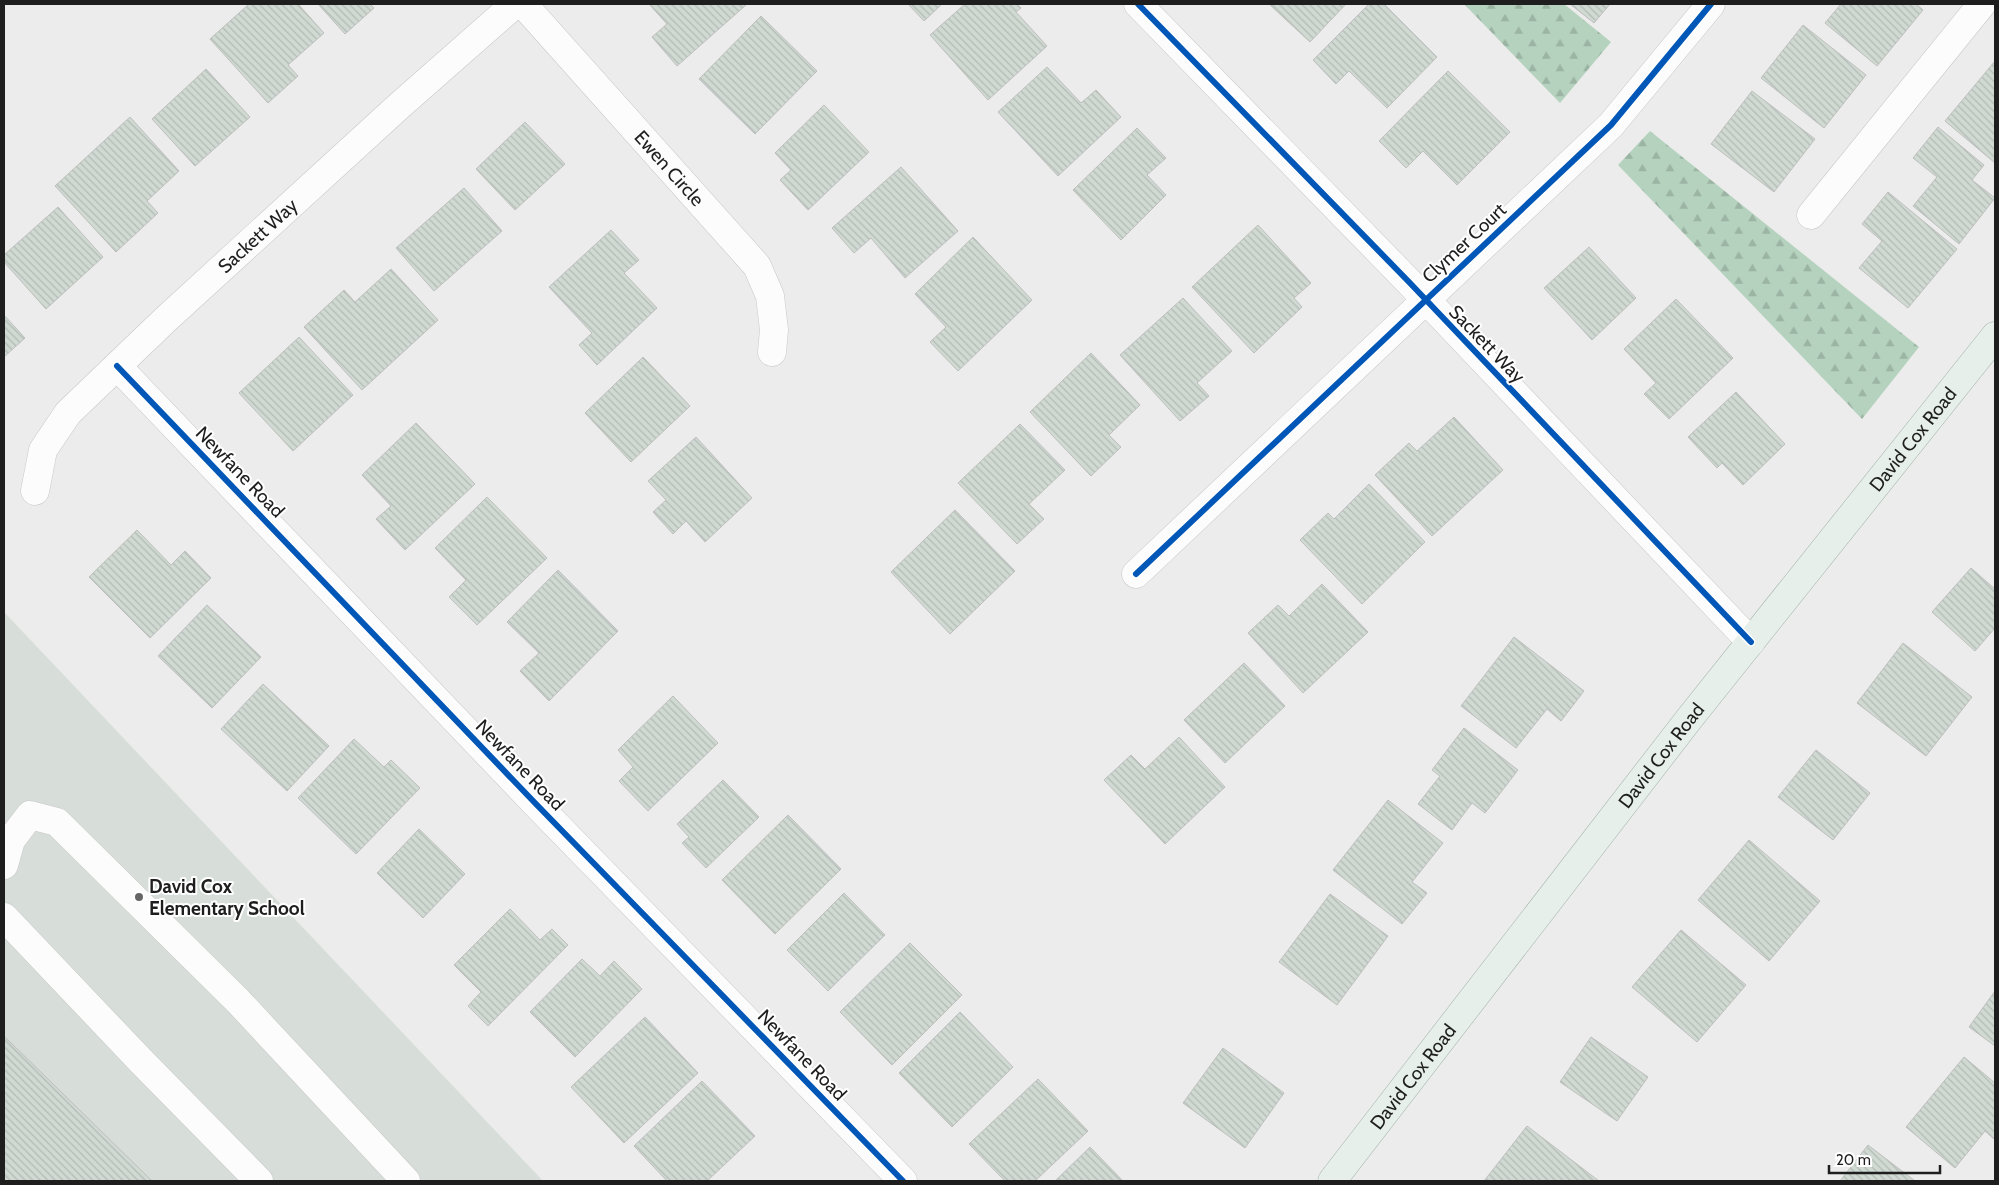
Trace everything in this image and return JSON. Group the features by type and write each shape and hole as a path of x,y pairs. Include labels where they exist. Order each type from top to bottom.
{"main road":[{"name":"David Cox Road","path":"1332,1181 1683,727 1995,336"}],"street":[{"name":"Sackett Way","path":"35,491 43,450 68,413 165,320 398,106 515,4"},
{"name":"Ewen Circle","path":"523,4 757,266 770,296 774,330 772,352"},
{"name":"Sackett Way","path":"1138,4 1751,642"},
{"name":"Clymer Court","path":"1136,574 1611,125 1711,4"},
{"path":"1811,215 1982,4"},
{"name":"Newfane Road","path":"117,366 529,796 903,1181"},
{"path":"4,865 11,840 30,815 57,822 238,1000 406,1181"},
{"path":"4,917 141,1061 259,1181"}],"shaded area":[{"name":"David Cox Elementary School","path":"4,612 543,1181 4,1181"}],"green space":[{"path":"1464,4 1564,4 1611,42 1560,103"},
{"path":"1650,131 1919,347 1862,419 1618,165"}],"building":[{"path":"249,4 298,4 324,33 288,65 298,76 268,103 210,39"},
{"path":"318,4 370,4 374,8 345,34"},
{"path":"649,4 746,5 677,66 652,37 667,24"},
{"path":"908,4 942,4 924,21"},
{"path":"965,4 1017,4 1021,8 1016,12 1047,46 988,100 930,35"},
{"path":"1269,4 1346,4 1310,42"},
{"path":"1369,4 1384,4 1437,57 1387,108 1349,71 1336,84 1313,60"},
{"path":"1570,4 1610,4 1594,23"},
{"path":"1841,4 1916,4 1923,10 1877,66 1825,23"},
{"path":"761,16 817,71 755,134 699,79"},
{"path":"1803,25 1866,75 1824,128 1761,78"},
{"path":"1995,61 1995,163 1945,121"},
{"path":"1047,67 1081,103 1096,90 1121,117 1058,176 998,112"},
{"path":"206,69 250,117 195,166 152,119"},
{"path":"1448,71 1510,132 1457,185 1423,151 1406,168 1379,141"},
{"path":"1752,91 1815,139 1774,192 1711,144"},
{"path":"824,105 869,152 808,210 780,180 791,170 775,153"},
{"path":"130,117 179,171 147,201 158,213 116,252 55,186"},
{"path":"525,122 565,164 515,210 476,169"},
{"path":"1938,127 1984,165 1972,180 1995,198 1959,244 1913,206 1937,177 1913,158"},
{"path":"1137,128 1166,158 1147,175 1166,195 1121,240 1073,190"},
{"path":"901,167 958,231 905,278 871,238 854,253 832,228"},
{"path":"464,188 502,231 434,291 396,248"},
{"path":"1888,192 1957,249 1908,308 1859,268 1882,241 1862,224"},
{"path":"58,207 103,257 46,309 4,262 4,255"},
{"path":"1258,225 1311,283 1294,298 1302,307 1254,353 1192,287"},
{"path":"611,230 639,260 624,273 657,308 597,365 579,345 592,333 549,287"},
{"path":"973,237 1032,300 958,371 930,342 946,327 915,294"},
{"path":"1589,247 1636,298 1592,340 1544,288"},
{"path":"391,269 438,320 362,390 304,327 344,290 355,302"},
{"path":"1183,298 1232,351 1197,383 1209,396 1180,421 1120,355"},
{"path":"1676,299 1733,358 1669,419 1644,394 1656,383 1624,349"},
{"path":"4,315 25,338 4,357"},
{"path":"299,337 353,395 293,451 239,393"},
{"path":"1091,353 1140,405 1109,435 1121,447 1091,476 1030,412"},
{"path":"643,357 690,406 631,462 585,413"},
{"path":"1736,392 1785,444 1743,485 1722,463 1717,468 1688,437"},
{"path":"1454,417 1503,470 1432,536 1375,475 1409,443 1417,451"},
{"path":"416,423 475,484 405,550 376,519 391,506 362,475"},
{"path":"1020,424 1065,470 1029,504 1044,519 1017,544 958,483"},
{"path":"696,437 752,498 705,542 686,521 673,534 653,512 666,500 648,481"},
{"path":"1369,484 1425,542 1362,604 1300,540 1328,513 1334,519"},
{"path":"487,497 547,558 477,625 449,597 466,580 435,548"},
{"path":"955,510 1015,571 950,634 891,572"},
{"path":"137,530 171,565 185,551 211,578 150,638 89,577"},
{"path":"1971,568 1995,589 1995,628 1975,651 1932,612"},
{"path":"558,570 618,631 549,701 520,671 539,653 507,622"},
{"path":"1322,584 1368,632 1303,693 1248,633 1278,605 1289,616"},
{"path":"207,605 261,657 212,708 158,656"},
{"path":"1514,637 1584,691 1561,721 1547,709 1516,748 1461,706"},
{"path":"1903,643 1972,697 1926,756 1857,703"},
{"path":"1244,663 1285,706 1225,763 1184,720"},
{"path":"263,684 329,746 287,791 221,729"},
{"path":"673,696 718,743 648,811 619,781 633,767 618,750"},
{"path":"1464,728 1518,770 1485,813 1472,803 1452,830 1418,804 1440,776 1432,770"},
{"path":"1179,737 1225,787 1165,844 1104,780 1131,755 1145,769"},
{"path":"354,739 384,767 391,760 420,788 356,854 298,798"},
{"path":"1816,750 1870,793 1833,840 1778,797"},
{"path":"723,780 759,817 706,868 682,843 689,837 677,824"},
{"path":"1388,800 1443,843 1412,882 1427,893 1402,924 1333,870"},
{"path":"788,815 841,869 775,934 722,880"},
{"path":"419,829 465,874 423,918 377,873"},
{"path":"1749,840 1820,901 1769,961 1698,900"},
{"path":"844,893 885,935 828,991 787,950"},
{"path":"1330,894 1388,936 1337,1005 1279,962"},
{"path":"510,909 540,940 552,929 568,945 488,1026 468,1006 481,992 454,965"},
{"path":"1681,930 1746,985 1697,1042 1632,987"},
{"path":"910,943 962,995 892,1065 840,1012"},
{"path":"582,959 600,976 614,961 642,989 575,1057 530,1012"},
{"path":"1995,991 1995,1046 1969,1027"},
{"path":"960,1012 1013,1067 952,1127 899,1073"},
{"path":"645,1017 698,1073 624,1143 571,1087"},
{"path":"4,1036 152,1181 4,1181"},
{"path":"1591,1037 1648,1077 1617,1121 1560,1082"},
{"path":"1223,1048 1284,1093 1245,1148 1183,1103"},
{"path":"1964,1057 1995,1083 1995,1140 1985,1131 1955,1168 1906,1127"},
{"path":"1038,1079 1088,1131 1035,1181 1005,1181 969,1144"},
{"path":"702,1081 755,1136 707,1181 667,1181 634,1146"},
{"path":"1527,1126 1599,1181 1484,1181"},
{"path":"1868,1145 1915,1181 1840,1181"},
{"path":"1090,1147 1123,1181 1055,1181"}],"cycle path":[{"path":"1138,4 1409,282 1751,642"},
{"path":"1136,574 1611,125 1711,4"},
{"path":"117,366 536,804 903,1181"}],"place":[{"name":"David Cox Elementary School","path":"139,897"}]}
